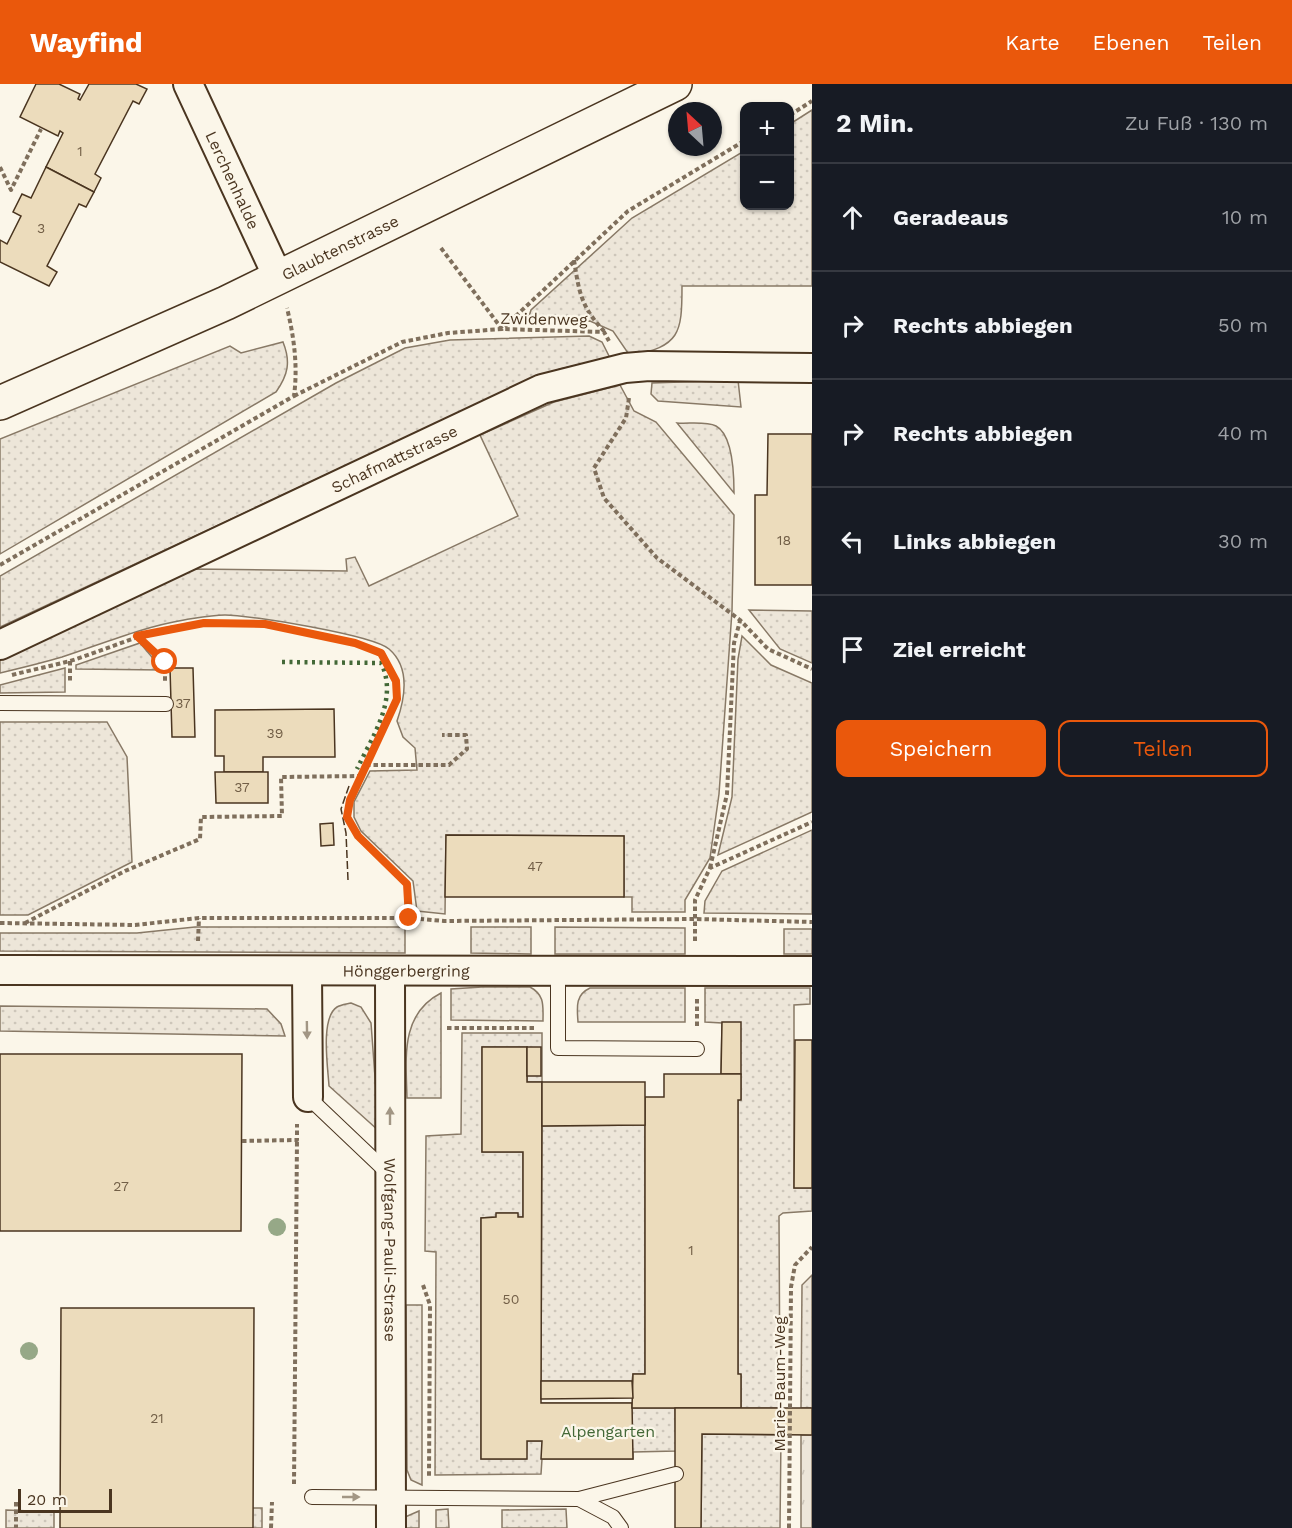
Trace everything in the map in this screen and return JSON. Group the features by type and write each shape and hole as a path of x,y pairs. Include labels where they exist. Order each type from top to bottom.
{"street":[{"name":"Lerchenhalde","path":"188,84 278,277"},
{"name":"Glaubtenstrasse","path":"0,403 226,303 675,84"},
{"name":"Schafmattstrasse","path":"0,645 542,389 625,368 812,368"},
{"name":"Hönggerbergring","path":"0,970 812,971"},
{"path":"302,1108 307,972"},
{"name":"Wolfgang-Pauli-Strasse","path":"390,972 391,1528"}],"lane":[{"path":"0,704 166,704"},
{"path":"558,972 558,1048 697,1049"},
{"path":"302,1108 390,1175"},
{"path":"312,1497 579,1499 676,1474"},
{"path":"579,1499 614,1517 621,1528"}],"path":[{"path":"794,112 812,101"},
{"path":"0,167 11,190 41,129"},
{"path":"441,248 502,329 628,211 740,143"},
{"path":"574,261 579,296 589,315 604,332"},
{"name":"Zwidenweg","path":"0,565 294,396 402,342 448,333 502,329 604,332 625,368 629,393 626,418 594,468 604,498 657,558 740,620 768,649 812,669"},
{"path":"293,331 297,375 294,396"},
{"path":"695,900 710,868 727,794 734,643 740,620"},
{"path":"10,676 70,661 137,636 204,623 265,624 355,643 381,653 396,681 397,699 350,800 347,817 358,836 407,884 409,918"},
{"path":"137,636 165,662"},
{"path":"366,765 449,765 467,749 466,735 442,735"},
{"path":"25,923 126,871 200,839 201,817 282,816 281,777 361,776"},
{"path":"710,868 812,822"},
{"path":"0,923 135,925 199,918 409,918 444,921 694,919 812,922"},
{"path":"447,1028 558,1028"},
{"path":"293,1491 297,1140 302,1108"},
{"path":"242,1141 297,1140"},
{"name":"Marie-Baum-Weg","path":"789,1528 791,1287 795,1265 812,1247"},
{"path":"16,1502 16,1528"},
{"path":"271,1528 272,1502"}],"green space":[{"path":"812,110 812,286 682,286 681,316 675,335 659,348 630,356 613,331 590,321 527,323 531,310 632,218 740,153 740,210 794,210 794,121"},
{"path":"589,336 602,342 610,358 560,369 512,388 0,627 0,576 336,383 405,348 450,340"},
{"path":"283,342 287,356 287,368 276,392 0,554 0,439 230,346 241,353"},
{"path":"738,380 741,407 658,401 651,394 652,383"},
{"path":"620,385 634,411 656,422 734,515 732,611 719,794 710,858 685,900 685,912 632,912 632,897 624,897 624,836 446,835 445,914 417,911 413,881 361,831 354,817 354,802 370,771 417,770 415,748 403,737 397,721 404,693 403,674 396,656 389,649 378,644 337,632 284,622 225,615 184,620 153,627 62,657 0,673 0,659 193,569 347,571 346,559 355,557 369,586 518,516 480,435 554,402"},
{"path":"677,423 707,424 716,426 722,431 731,456 734,493"},
{"path":"749,610 812,611 812,663 780,649"},
{"path":"742,636 771,665 812,683 812,812 718,855 732,797 738,659"},
{"path":"140,643 163,670 76,669 76,665"},
{"path":"65,668 65,692 0,693 0,685"},
{"path":"0,722 107,722 127,757 132,862 28,915 0,915"},
{"path":"812,830 812,914 704,913 705,901 722,871"},
{"path":"195,927 405,927 405,953 0,951 0,933 137,933"},
{"path":"471,927 531,927 531,954 471,953"},
{"path":"555,927 685,928 685,954 555,954"},
{"path":"784,929 812,929 812,954 784,954"},
{"path":"530,987 541,997 543,1021 451,1020 451,989"},
{"path":"590,988 685,988 685,1022 578,1022 579,998"},
{"path":"705,988 810,988 810,1004 794,1005 794,1188 812,1188 812,1211 783,1213 779,1216 780,1408 741,1408 741,1375 738,1374 738,1100 741,1099 741,1075 721,1074 722,1023 705,1022"},
{"path":"441,993 441,1098 407,1098 408,1038 412,1025 418,1013"},
{"path":"351,1003 361,1007 371,1023 379,1131 329,1086 326,1044 328,1021 337,1007"},
{"path":"0,1006 267,1009 281,1024 285,1036 0,1031"},
{"name":"Alpengarten","path":"462,1033 542,1033 542,1082 527,1082 527,1047 482,1047 482,1152 523,1152 523,1217 518,1217 517,1213 497,1213 496,1217 481,1218 481,1459 526,1459 527,1441 541,1441 541,1403 632,1403 633,1408 675,1408 676,1451 633,1452 633,1459 542,1459 541,1474 435,1475 436,1252 425,1251 426,1136 461,1134"},
{"path":"645,1125 645,1374 633,1374 632,1381 541,1381 542,1126"},
{"path":"812,1275 812,1408 801,1408 802,1285"},
{"path":"406,1305 422,1305 422,1485 411,1480 407,1470"},
{"path":"702,1434 781,1435 780,1528 701,1528"},
{"path":"801,1435 812,1435 812,1528 801,1528"},
{"path":"252,1508 262,1508 262,1528 252,1528"},
{"path":"448,1509 449,1528 436,1528 436,1510"},
{"path":"566,1509 567,1528 502,1528 502,1510"},
{"path":"6,1510 54,1512 54,1528 6,1528"},
{"path":"419,1511 419,1528 402,1528 405,1517"}],"building":[{"path":"36,84 59,84 80,94 78,99 80,100 89,84 136,84 147,89 139,104 133,101 95,174 101,178 94,192 46,167 63,133 60,131 58,136 20,117"},
{"path":"46,167 94,192 86,207 79,204 47,266 57,272 49,286 0,262 0,240 7,244 21,216 13,212 22,194 31,198"},
{"path":"768,434 812,434 812,585 755,585 755,495 767,495"},
{"path":"170,668 193,668 195,737 172,737"},
{"path":"334,709 335,757 263,757 263,772 224,772 224,756 215,756 215,710"},
{"path":"215,772 268,772 268,803 216,803"},
{"path":"333,823 334,845 321,846 320,824"},
{"path":"446,835 624,836 624,897 445,897"},
{"path":"722,1022 741,1022 741,1074 721,1074"},
{"path":"795,1040 812,1040 812,1188 794,1188"},
{"path":"482,1047 527,1047 527,1082 542,1082 541,1403 632,1403 633,1459 541,1459 542,1441 527,1441 527,1459 481,1459 481,1218 496,1217 496,1213 518,1213 518,1217 523,1217 523,1152 482,1152"},
{"path":"527,1047 541,1047 541,1076 527,1076"},
{"path":"0,1054 242,1054 241,1231 0,1231"},
{"path":"664,1074 741,1074 741,1100 738,1100 738,1374 741,1374 741,1408 632,1408 633,1374 645,1374 645,1097 664,1097"},
{"path":"542,1082 645,1082 645,1125 542,1126"},
{"path":"61,1308 254,1308 253,1528 60,1528"},
{"path":"541,1381 632,1381 633,1398 541,1399"},
{"path":"675,1408 812,1408 812,1435 702,1434 701,1528 675,1528"}],"hedge":[{"path":"282,662 381,663 386,677 385,704 376,731 357,769"}],"fence":[{"path":"348,880 346,833 341,809 350,783"}],"route":[{"path":"165,662 137,636 204,623 265,624 355,643 381,653 396,681 397,699 350,800 347,817 358,836 407,884 409,918"}]}
